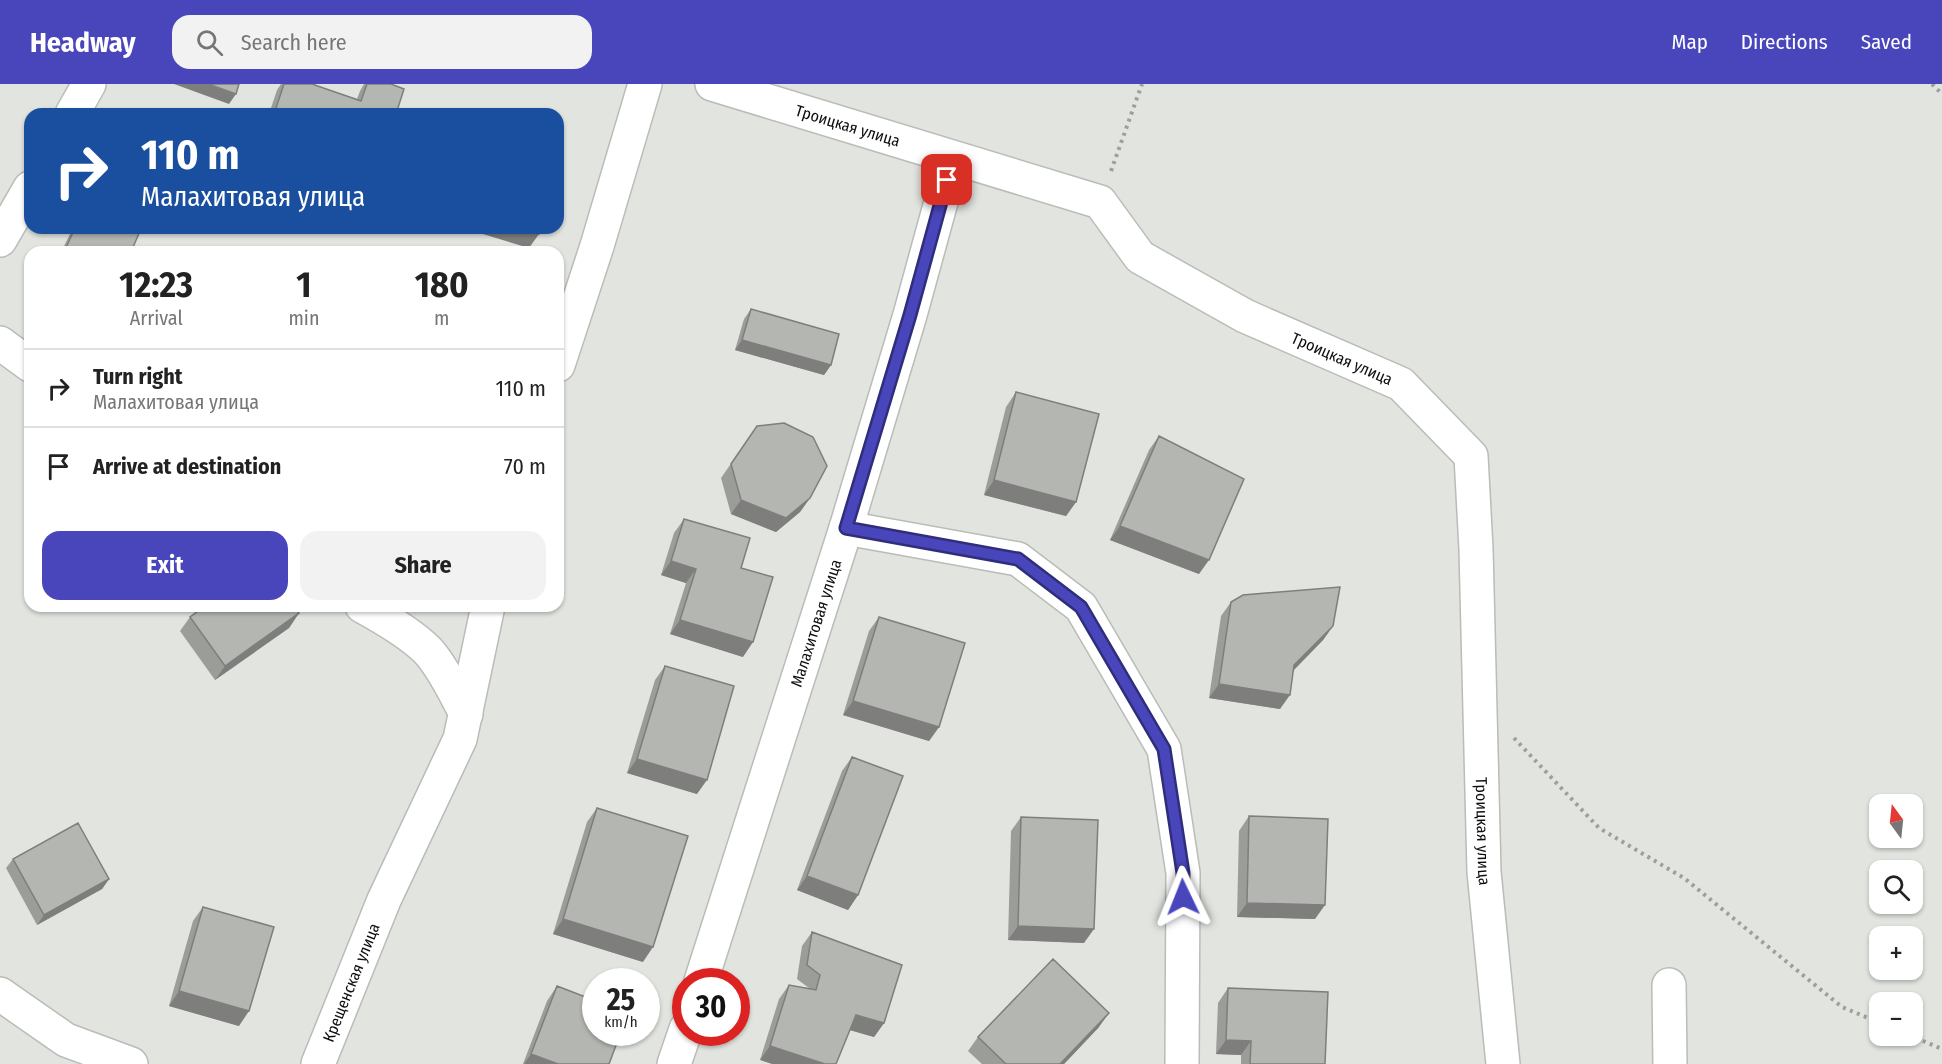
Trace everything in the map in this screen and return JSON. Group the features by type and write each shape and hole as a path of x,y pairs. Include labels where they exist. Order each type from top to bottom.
{"street":[{"path":"75,108 89,84"},
{"path":"564,347 597,246 645,84"},
{"name":"Троицкая улица","path":"712,84 1100,202 1140,257 1245,316 1401,384 1472,456 1484,872 1503,1064"},
{"name":"Малахитовая улица","path":"705,968 846,528 910,315 953,158"},
{"path":"0,240 24,198"},
{"path":"0,343 24,361"},
{"path":"846,528 1018,559 1081,607 1164,749 1183,873 1182,1064"},
{"path":"373,612 428,650 466,714"},
{"name":"Крещенская улица","path":"318,1064 384,900 460,739 487,612"},
{"path":"1670,986 1670,1064"},
{"path":"0,994 66,1040 131,1064"},
{"path":"674,1064 680,1046"}],"path":[{"path":"1100,202 1142,84"},
{"path":"1932,84 1942,94"},
{"path":"1480,702 1599,828 1684,878 1842,1007 1869,1018"},
{"path":"1923,1041 1942,1049"}],"building":[{"path":"208,84 239,84 236,94"},
{"path":"284,84 312,84 361,101 367,84 391,84 404,89 398,108 276,108"},
{"path":"72,234 139,234 134,246 67,246"},
{"path":"751,309 839,334 831,365 742,340"},
{"path":"1016,392 1099,414 1076,502 994,480"},
{"path":"784,423 813,437 827,466 810,498 786,518 741,500 731,464 757,426"},
{"path":"1159,436 1244,479 1209,560 1120,526"},
{"path":"684,519 750,538 741,568 773,577 753,642 680,620 696,569 671,561"},
{"path":"1340,587 1333,626 1294,665 1290,695 1219,684 1231,602 1243,595"},
{"path":"197,612 299,613 225,666 190,617"},
{"path":"879,617 965,643 939,727 853,701"},
{"path":"665,666 734,686 707,780 637,759"},
{"path":"852,757 903,776 858,895 807,876"},
{"path":"597,808 688,836 653,947 563,919"},
{"path":"1249,816 1328,819 1325,905 1247,903"},
{"path":"1021,817 1098,820 1094,929 1018,926"},
{"path":"78,823 109,879 44,915 13,859"},
{"path":"203,907 274,927 249,1011 179,991"},
{"path":"812,932 902,965 884,1023 856,1015 836,1064 825,1064 770,1046 789,985 816,990 820,975 807,965"},
{"path":"1053,959 1109,1013 1060,1064 1006,1064 978,1037"},
{"path":"557,986 582,996 582,1046 616,1046 609,1064 558,1064 531,1054"},
{"path":"1228,988 1328,992 1325,1064 1250,1064 1251,1041 1226,1040"}],"route":[{"path":"947,180 910,315 846,528 1018,559 1081,607 1164,749 1183,873 1183,897"}]}
